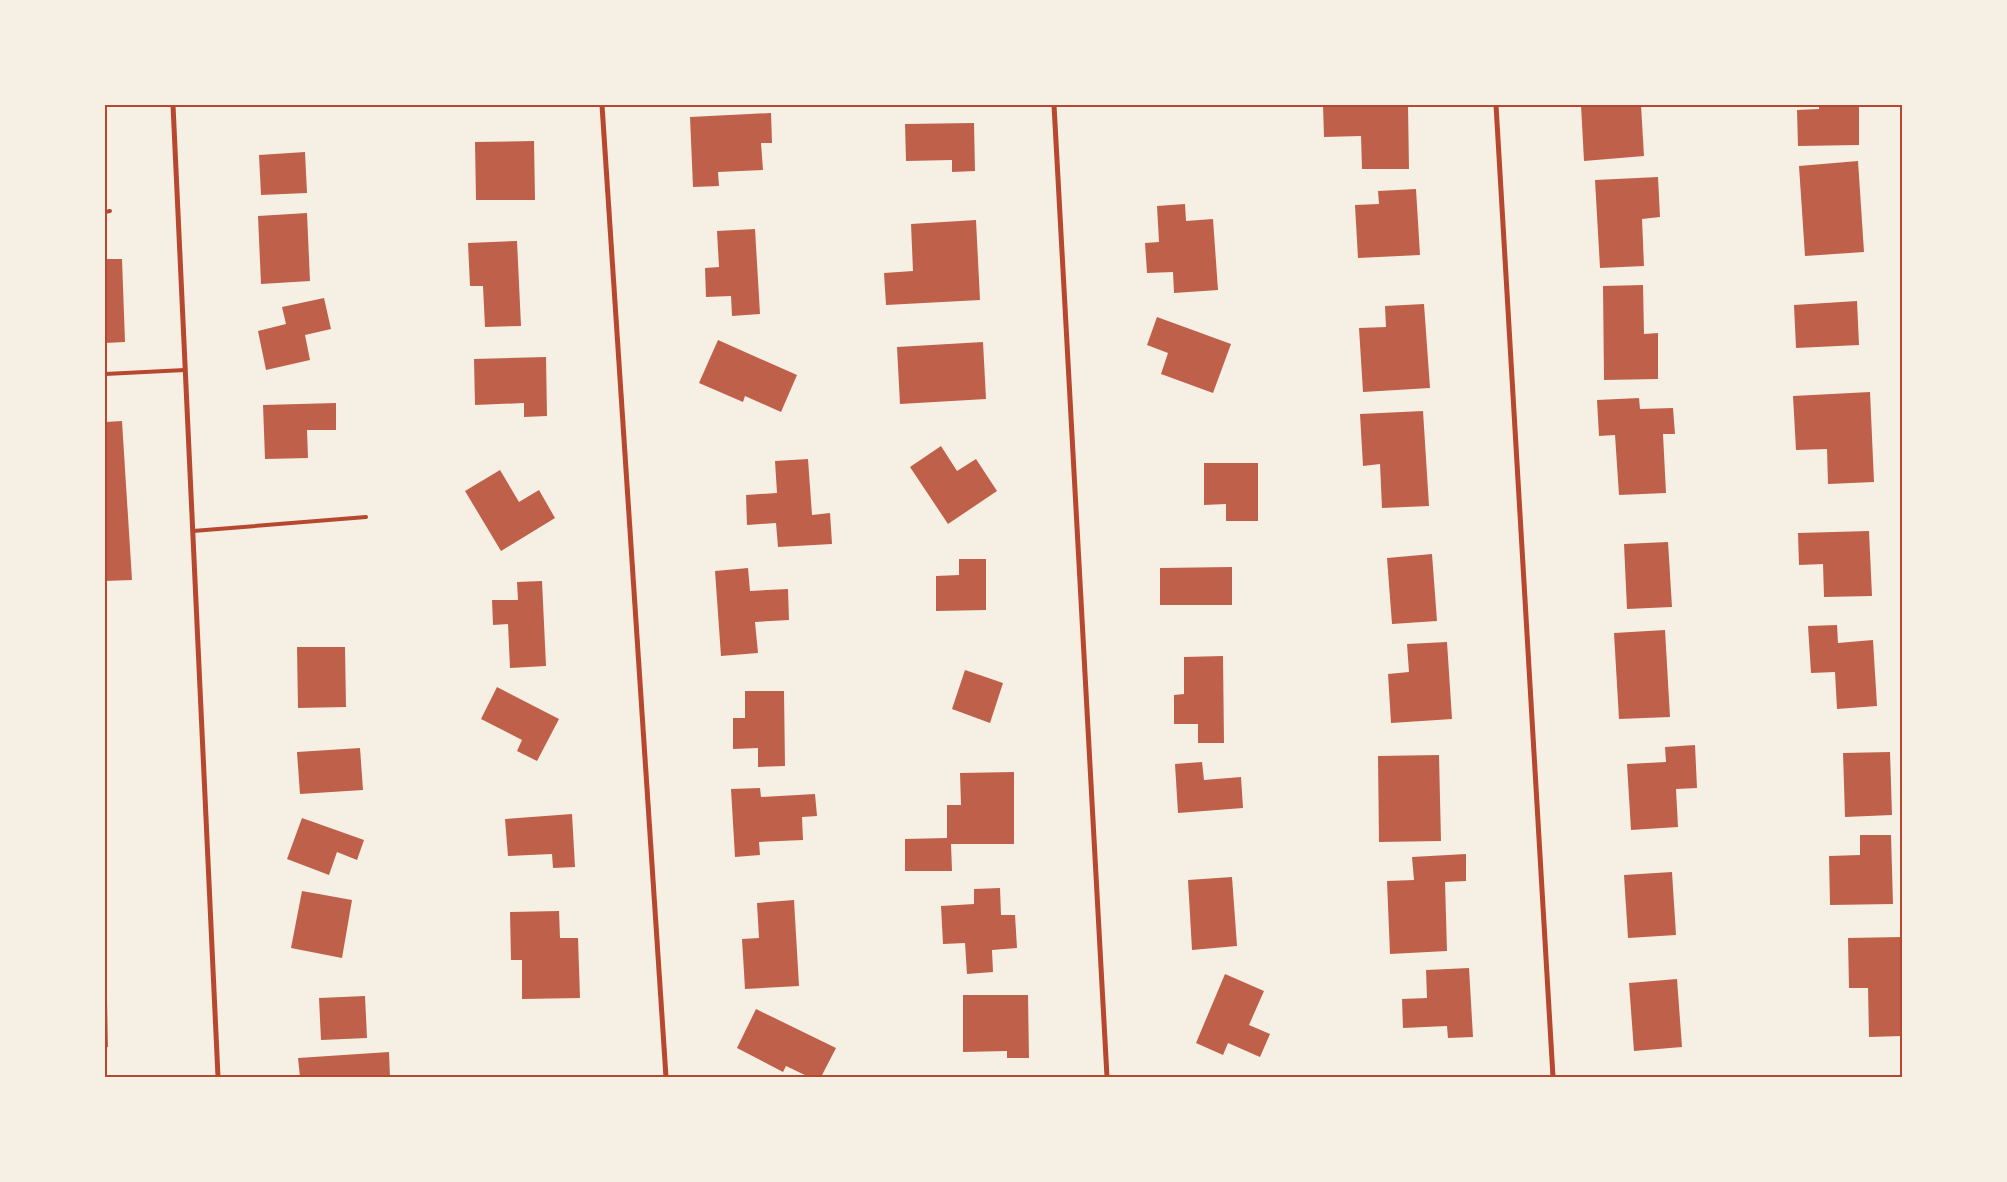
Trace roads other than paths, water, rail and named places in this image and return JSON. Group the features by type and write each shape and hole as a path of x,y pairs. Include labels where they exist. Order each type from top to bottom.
{"street":[{"path":"173,105 218,1077"},
{"path":"602,105 666,1077"},
{"path":"1054,105 1107,1077"},
{"path":"1496,105 1553,1077"}],"lane":[{"path":"105,374 185,370"},
{"path":"193,531 366,517"}]}
